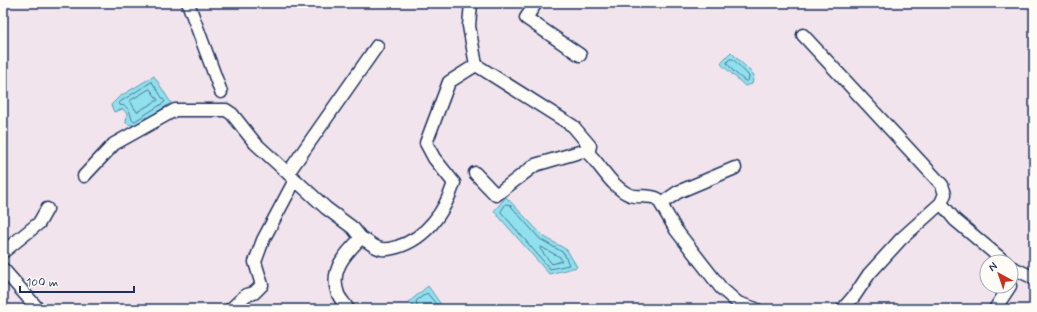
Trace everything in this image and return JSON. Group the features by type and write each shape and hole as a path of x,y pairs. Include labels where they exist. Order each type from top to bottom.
{"street":[{"path":"188,3 221,92"},
{"path":"471,3 469,26 476,65 573,126 590,146 588,153"},
{"path":"536,3 526,18 580,55"},
{"path":"803,35 816,52 834,66 942,185 945,194 941,203 901,239 869,274 855,295 843,309"},
{"path":"230,309 246,295 254,293 262,285 255,262 291,176 376,46"},
{"path":"84,176 114,144 175,110 226,110 232,114 255,143 326,208 353,228 361,238 374,247 384,250 404,245 414,241 441,213 454,183 434,158 426,143 450,82 476,65"},
{"path":"475,173 496,195 535,165 583,151 588,153 623,191 631,195 652,196 662,204 676,230 721,288 738,303 756,309"},
{"path":"662,204 678,192 735,168"},
{"path":"941,203 955,220 995,254"},
{"path":"3,252 39,223 47,209"},
{"path":"348,309 338,294 335,277 342,258 361,238"},
{"path":"3,269 38,309"},
{"path":"1019,270 1034,278"},
{"path":"995,309 1005,294"}],"water":[{"path":"731,52 754,75 752,84 745,86 721,64"},
{"path":"154,76 171,103 135,126 126,123 127,114 123,109 114,112 111,105 119,97"},
{"path":"506,197 543,236 567,250 577,267 549,274 494,211"},
{"path":"428,286 444,309 416,309 409,302"}]}
